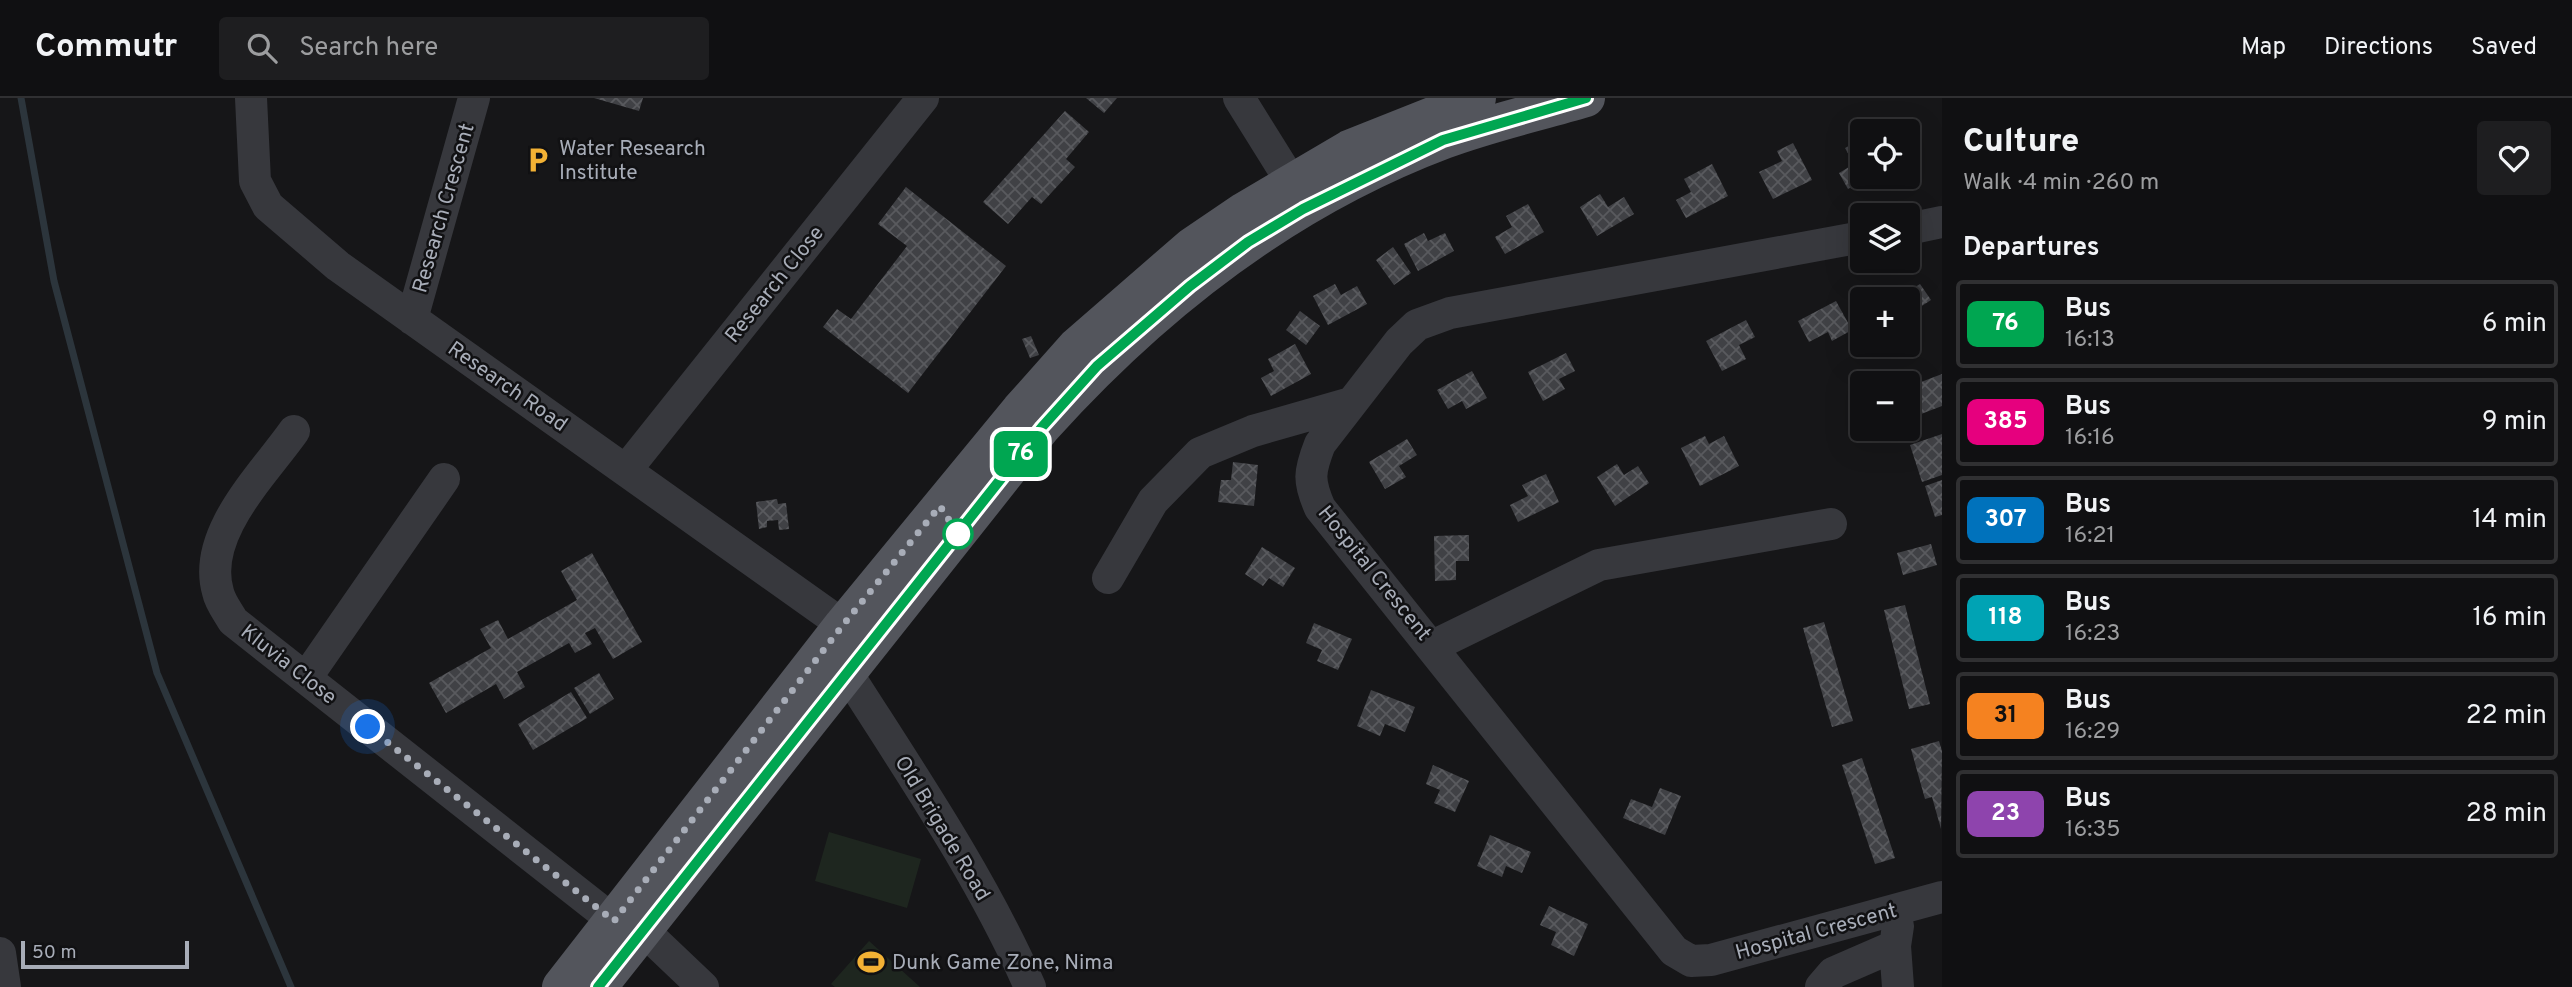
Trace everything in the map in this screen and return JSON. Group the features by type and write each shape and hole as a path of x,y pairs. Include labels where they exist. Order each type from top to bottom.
{"main road":[{"path":"598,987 629,926 843,625 1020,410 1077,346 1191,247 1292,183 1349,149 1477,98"},
{"path":"561,987 629,926 847,673 1042,427 1097,366 1190,286 1248,242 1303,209 1443,140 1586,98"}],"street":[{"name":"Research Road","path":"251,98 255,181 268,206 338,266 843,625"},
{"name":"Research Crescent","path":"412,319 474,98"},
{"name":"Research Close","path":"626,470 923,98"},
{"path":"1239,98 1292,183"},
{"path":"1920,227 1942,222"},
{"name":"Hospital Crescent","path":"1850,239 1436,317 1417,325 1399,342 1320,444 1312,463 1310,485 1320,509 1433,646 1674,951 1691,961 1711,960 1942,897"},
{"path":"1108,578 1153,501 1200,453 1253,431 1352,403"},
{"name":"Kluvia Close","path":"294,432 224,528 215,560 218,593 233,621 629,926 703,987"},
{"path":"306,678 443,479"},
{"path":"1433,646 1599,565 1831,524"},
{"name":"Old Brigade Road","path":"847,673 941,821 1011,945 1030,987"},
{"path":"1898,987 1895,946 1900,909"},
{"path":"1821,987 1833,973 1895,946"},
{"path":"0,953 5,987"}],"shaded area":[{"path":"829,832 921,859 907,908 815,881"},
{"name":"Dunk Game Zone, Nima","path":"869,941 920,987 835,987 831,984"}],"building":[{"path":"594,98 643,98 639,111"},
{"path":"1086,98 1117,98 1104,113"},
{"path":"1065,111 1089,132 1066,159 1075,167 1041,204 1032,197 1008,224 983,202"},
{"path":"1793,143 1812,180 1773,199 1759,172 1782,161 1777,151"},
{"path":"1712,164 1728,196 1686,218 1676,200 1691,192 1684,179"},
{"path":"1850,166 1850,188 1848,189 1839,173"},
{"path":"906,187 1006,266 908,393 823,327 837,309 851,319 907,246 878,224"},
{"path":"1600,194 1608,207 1624,197 1634,214 1597,236 1580,207"},
{"path":"1528,204 1544,232 1505,254 1495,237 1512,227 1506,216"},
{"path":"1424,233 1428,241 1445,233 1454,251 1418,271 1404,244"},
{"path":"1393,247 1411,273 1394,285 1376,260"},
{"path":"1335,284 1341,295 1357,286 1367,304 1328,325 1313,296"},
{"path":"1920,284 1931,300 1920,307 1920,287 1915,287"},
{"path":"1836,301 1850,331 1832,341 1828,332 1809,342 1798,321"},
{"path":"1300,311 1320,326 1306,345 1286,330"},
{"path":"1746,320 1755,337 1739,345 1746,359 1722,371 1706,341"},
{"path":"1031,336 1039,355 1030,358 1022,339"},
{"path":"1295,344 1311,374 1271,396 1261,378 1274,371 1268,359"},
{"path":"1566,353 1575,371 1559,379 1565,389 1543,401 1528,372"},
{"path":"1472,371 1487,398 1466,409 1462,401 1448,409 1437,390"},
{"path":"1942,374 1942,406 1920,414 1920,382"},
{"path":"1942,434 1942,475 1922,482 1910,445"},
{"path":"1705,436 1709,444 1724,436 1739,466 1700,486 1681,448"},
{"path":"1407,439 1417,455 1399,466 1406,477 1385,489 1369,462"},
{"path":"1233,462 1258,465 1254,506 1218,502 1221,480 1231,480"},
{"path":"1617,464 1624,475 1638,466 1649,483 1615,506 1597,477"},
{"path":"1546,474 1559,502 1518,522 1510,505 1528,496 1522,485"},
{"path":"1942,480 1942,515 1935,517 1925,486"},
{"path":"777,499 778,504 786,503 789,529 779,530 778,520 767,521 767,527 759,529 756,502"},
{"path":"1469,535 1469,561 1456,561 1456,580 1435,581 1434,536"},
{"path":"1931,544 1937,565 1903,575 1897,553"},
{"path":"1262,547 1295,568 1283,587 1269,578 1263,586 1245,574"},
{"path":"592,553 642,642 613,659 595,628 585,633 592,644 575,653 569,643 517,672 525,687 504,699 496,684 446,713 429,683 491,648 480,629 498,620 508,639 577,600 561,571"},
{"path":"1905,605 1930,704 1909,709 1884,610"},
{"path":"1824,622 1853,721 1832,727 1803,628"},
{"path":"1314,623 1352,639 1338,670 1317,661 1322,650 1306,643"},
{"path":"599,673 614,699 590,714 574,688"},
{"path":"1371,690 1415,707 1405,732 1385,724 1380,736 1357,726"},
{"path":"571,692 587,718 533,750 518,724"},
{"path":"1939,741 1942,751 1941,829 1932,797 1925,799 1911,749"},
{"path":"1862,758 1895,858 1875,864 1842,765"},
{"path":"1433,765 1469,781 1455,812 1434,803 1440,790 1426,784"},
{"path":"1660,788 1681,796 1665,835 1623,818 1631,799 1652,807"},
{"path":"1490,835 1531,852 1522,873 1506,866 1502,877 1477,866"},
{"path":"1549,906 1588,924 1574,956 1551,945 1556,932 1540,925"}],"waterway":[{"path":"21,98 54,281 157,673 291,987"}],"bus line":[{"name":"76","path":"598,987 1042,427 1097,366 1190,286 1248,242 1303,209 1443,140 1586,98"}],"place":[{"name":"Water Research Institute","path":"538,160"},
{"name":"Dunk Game Zone, Nima","path":"871,962"}],"route":[{"path":"368,727 614,921 843,625 940,506 958,534"}]}
